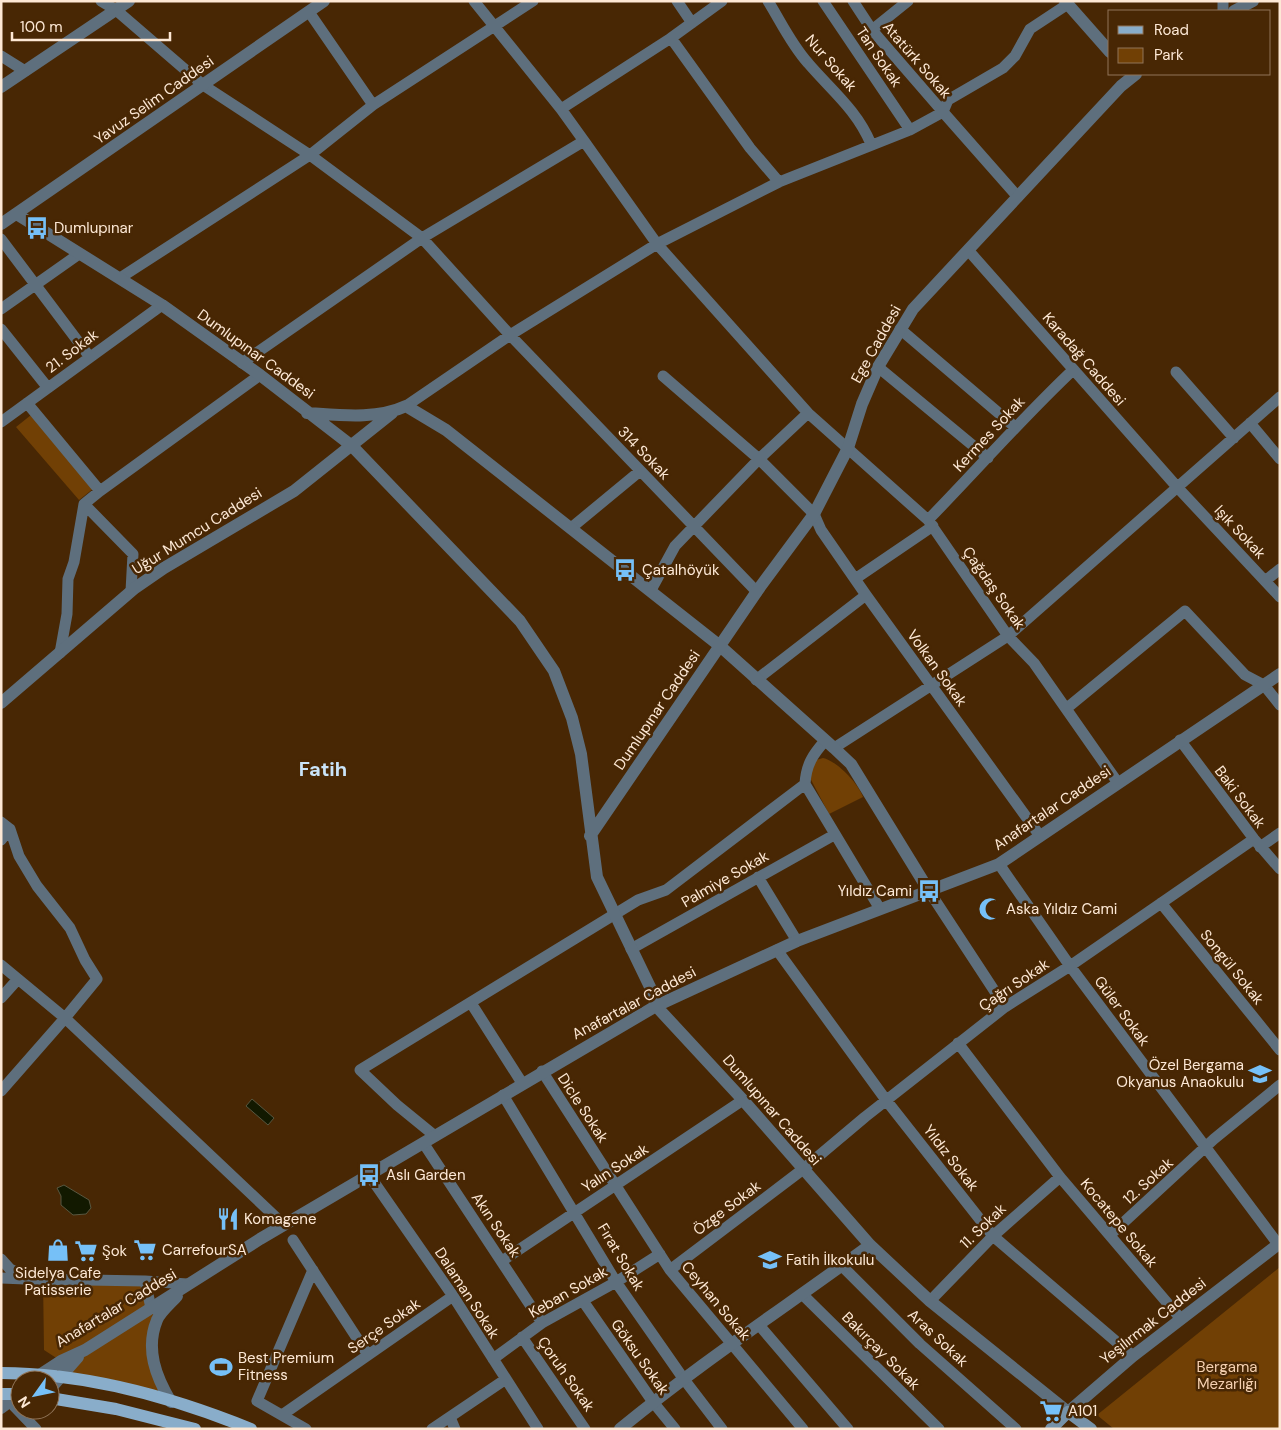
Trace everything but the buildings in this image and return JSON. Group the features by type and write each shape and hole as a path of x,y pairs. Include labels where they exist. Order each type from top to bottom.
{"main road":[{"path":"60,1376 142,1393 251,1429"},
{"path":"60,1400 116,1409 195,1429"},
{"name":"Yeşilırmak Caddesi","path":"1051,1429 1068,1412"},
{"name":"Dumlupınar Caddesi","path":"1068,1412 1091,1429"}],"street":[{"name":"314 Sokak","path":"101,1 116,10 203,85 310,155 422,238 510,335 757,592"},
{"path":"1,87 128,1"},
{"name":"Yavuz Selim Caddesi","path":"1,224 18,215 324,1"},
{"name":"Çağdaş Sokak","path":"474,1 561,109 657,244 808,413 930,523 1008,636 1034,663 1118,783"},
{"path":"120,278 310,155 373,105 533,1"},
{"path":"677,1 692,23"},
{"path":"561,109 671,38 722,1"},
{"name":"Nur Sokak","path":"768,1 794,44 863,125 872,144"},
{"name":"Tan Sokak","path":"823,1 910,130"},
{"name":"Atatürk Sokak","path":"853,1 872,30 1018,197"},
{"path":"872,30 908,1"},
{"path":"1236,10 1253,1"},
{"path":"406,406 510,335 657,244 778,182 910,130 943,112 948,100 1003,68 1015,56 1030,29 1066,2 1108,50"},
{"path":"309,12 373,105"},
{"path":"671,38 750,148 778,182"},
{"path":"1,56 25,71"},
{"name":"Ege Caddesi","path":"720,646 814,514 848,448 862,404 878,367 913,308 1018,197 1122,80 1134,75"},
{"path":"242,362 422,238 584,141"},
{"name":"Dumlupınar Caddesi","path":"18,215 162,305 260,375 307,413 342,416 392,413 406,406 446,430 514,486 651,590 720,646 590,836 597,877 651,989 656,1006 744,1100 802,1170 870,1245 930,1301 1068,1412"},
{"path":"1,239 89,356"},
{"name":"Karadağ Caddesi","path":"968,250 1178,488"},
{"path":"1,309 79,254"},
{"name":"21. Sokak","path":"1,421 162,305"},
{"path":"1,329 48,388"},
{"path":"900,329 1015,427"},
{"path":"878,367 988,458"},
{"name":"Kermes Sokak","path":"855,579 930,523 1015,427 1073,370"},
{"path":"1176,372 1234,438"},
{"path":"60,653 67,614 68,579 74,562 84,504 260,375"},
{"name":"Volkan Sokak","path":"663,376 759,459 814,514 821,530 866,595 1040,836"},
{"path":"880,909 805,784 806,769 815,752 930,685 1008,636 1280,397"},
{"path":"27,403 100,491"},
{"path":"307,413 352,446 507,605 541,649 554,671 572,718 581,754 590,836"},
{"name":"Uğur Mumcu Caddesi","path":"1,703 131,592 164,568 294,491 392,413"},
{"path":"651,590 675,546 759,459 808,413"},
{"path":"1250,423 1280,459"},
{"path":"571,528 640,470"},
{"name":"Işık Sokak","path":"1178,488 1280,597"},
{"path":"84,504 133,554 131,592"},
{"path":"1265,581 1280,570"},
{"path":"756,680 866,595"},
{"path":"1067,708 1185,611 1245,675 1264,685 1280,704"},
{"path":"720,646 851,764 929,891 1005,1007"},
{"name":"Anafartalar Caddesi","path":"49,1370 85,1350 187,1284 284,1225 424,1144 542,1071 656,1006 798,941 999,864 1280,674"},
{"name":"Baki Sokak","path":"1180,740 1257,843 1280,869"},
{"path":"435,1136 397,1105 360,1070 614,914 638,900 666,890 805,784"},
{"path":"1,840 6,825"},
{"path":"1,1091 97,979 85,960 70,928 37,886 18,856 6,825"},
{"name":"Çağrı Sokak","path":"802,1170 886,1100 1005,1007 1070,966 1161,903 1257,843 1280,833"},
{"name":"Palmiye Sokak","path":"631,949 834,835"},
{"name":"Güler Sokak","path":"999,864 1070,966 1205,1148 1279,1243"},
{"path":"758,877 798,941"},
{"name":"Songül Sokak","path":"1161,903 1280,1050"},
{"name":"Yıldız Sokak","path":"777,950 886,1100 993,1236 1133,1356"},
{"path":"1,965 65,1018 284,1225"},
{"path":"1,998 18,979"},
{"path":"471,1003 522,1083"},
{"name":"Kocatepe Sokak","path":"958,1043 1060,1177 1181,1319"},
{"name":"Dicle Sokak","path":"542,1071 616,1186"},
{"name":"12. Sokak","path":"1110,1235 1205,1148 1280,1084"},
{"name":"Fırat Sokak","path":"503,1095 576,1212 616,1282 683,1378 722,1429"},
{"name":"Yalın Sokak","path":"502,1261 744,1100"},
{"name":"Akın Sokak","path":"424,1144 542,1323"},
{"name":"Özge Sokak","path":"670,1270 802,1170"},
{"name":"Dalaman Sokak","path":"370,1175 453,1296 538,1429"},
{"name":"11. Sokak","path":"930,1301 993,1236 1060,1177"},
{"name":"Ceyhan Sokak","path":"616,1186 670,1270 803,1429"},
{"path":"294,1240 368,1355"},
{"name":"Yeşilırmak Caddesi","path":"1068,1412 1133,1356 1279,1243"},
{"path":"620,1429 683,1378 870,1245"},
{"name":"Keban Sokak","path":"493,1359 542,1323 616,1282 660,1254"},
{"path":"1,1259 10,1269 30,1279"},
{"name":"Aras Sokak","path":"842,1266 920,1344 1016,1429"},
{"path":"306,1429 257,1401 313,1270"},
{"path":"1,1278 145,1281 187,1284"},
{"path":"145,1281 150,1308"},
{"path":"170,1402 158,1381 151,1345 157,1319 187,1284"},
{"name":"Bakırçay Sokak","path":"802,1294 939,1429"},
{"name":"Serçe Sokak","path":"282,1415 453,1296"},
{"name":"Göksu Sokak","path":"583,1301 653,1402 675,1429"},
{"path":"759,1325 848,1429"},
{"name":"Çoruh Sokak","path":"522,1337 586,1429"},
{"path":"60,1376 85,1350"},
{"path":"432,1429 506,1379"},
{"path":"450,1417 455,1429"}],"green space":[{"path":"31,415 94,488 79,500 16,427"},
{"path":"823,758 834,763 846,773 857,785 863,797 829,814 809,776 816,760"},
{"name":"Bergama Mezarlığı","path":"1280,1267 1280,1429 1114,1429 1097,1415"},
{"path":"43,1279 145,1281 157,1319 151,1345 171,1402 66,1376 61,1361 44,1350"}],"shaded area":[{"path":"252,1099 274,1118 268,1125 246,1106"},
{"path":"64,1185 89,1200 91,1208 86,1214 73,1215 61,1205 61,1196 57,1188"}],"place":[{"name":"Dumlupınar","path":"37,228"},
{"name":"Çatalhöyük","path":"625,570"},
{"name":"Yıldız Cami","path":"929,891"},
{"name":"Aska Yıldız Cami","path":"990,909"},
{"name":"Özel Bergama Okyanus Anaokulu","path":"1260,1074"},
{"name":"Aslı Garden","path":"369,1175"},
{"name":"Komagene","path":"228,1219"},
{"name":"Sidelya Cafe Patisserie","path":"58,1250"},
{"name":"CarrefourSA","path":"145,1250"},
{"name":"Şok","path":"86,1251"},
{"name":"Fatih İlkokulu","path":"770,1260"},
{"name":"Best Premium Fitness","path":"221,1367"},
{"name":"A101","path":"1051,1411"}],"district":[{"name":"Fatih","path":"323,769"}]}
